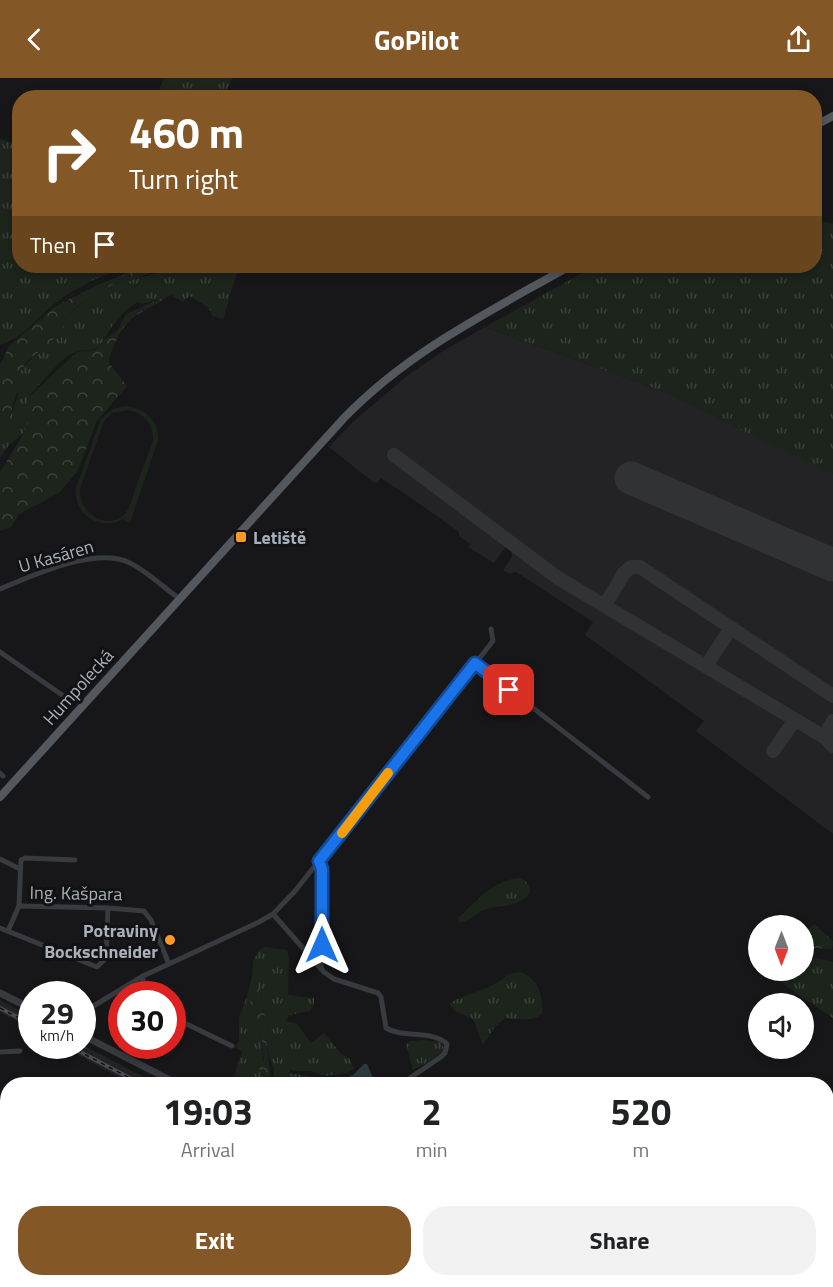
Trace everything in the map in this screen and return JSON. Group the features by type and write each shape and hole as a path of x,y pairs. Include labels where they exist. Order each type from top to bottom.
{"main road":[{"name":"Humpolecká","path":"0,797 344,418 381,382 430,346 558,273"}],"street":[{"name":"U Kasáren","path":"0,589 64,566 109,557 133,564 180,599"},
{"path":"96,1005 143,976 273,914 296,891 493,641 491,629"},
{"path":"0,652 65,697"},
{"path":"475,663 648,797"},
{"name":"Ing. Kašpara","path":"8,931 19,906 20,861 23,858 75,860"},
{"name":"Ing. Kašpara","path":"0,859 20,869"},
{"path":"319,861 322,869 321,969"},
{"name":"Ing. Kašpara","path":"19,906 144,911 151,920 169,964"},
{"path":"0,928 97,967 106,958 108,908"},
{"path":"273,914 321,969 334,979 378,993 381,997 385,1024 389,1030 439,1038 447,1044 446,1053 411,1077"},
{"path":"143,976 143,981"},
{"path":"0,993 18,1002"},
{"path":"186,1024 232,1046"},
{"path":"96,1042 164,1077"},
{"path":"0,1052 18,1051"}],"shaded area":[{"path":"485,327 665,392 833,474 833,834 696,731 704,721 585,635 593,622 516,572 509,574 503,570 512,557 509,547 506,546 494,563 468,547 470,544 459,536 459,532 414,500 381,478 377,483 373,482 329,447 354,421 408,375 443,351"},
{"path":"0,1000 18,1010 18,1022 0,1012"},
{"path":"96,1052 144,1077 119,1077 85,1059 96,1059"},
{"path":"364,1064 367,1064 373,1077 348,1077"}],"green space":[{"path":"164,78 232,78 227,90 159,90"},
{"path":"0,139 12,143 12,273 111,273 67,295 17,337 0,345"},
{"path":"825,222 833,224 833,475 665,392 485,327 582,273 822,273 822,224"},
{"path":"128,273 150,273 130,281 114,284 97,293 64,319 64,327 48,345 27,361 15,380 17,392 8,422 0,432 0,365 9,346 56,306 97,285"},
{"path":"155,273 237,273 223,319 212,316 209,308 190,296 182,302 172,295 142,304 138,302 131,306 116,322 99,347 78,351 69,356 29,396 24,433 9,445 0,458 0,432 9,419 19,394 15,389 15,380 21,369 64,327 64,319 88,299 108,287"},
{"path":"169,295 127,323 116,341 109,363 127,386 97,421 77,472 59,493 19,514 11,527 0,531 0,472 24,433 27,423 28,398 77,352 95,350 99,347 104,340 118,330 126,314"},
{"path":"124,406 144,412 153,421 158,433 158,440 130,523 124,519 115,522 98,522 84,513 76,498 76,488 101,419 113,409","holes":["128,410 147,420 152,429 153,441 127,511 121,517 105,521 97,518 84,506 80,489 104,421 112,413"]},
{"path":"519,878 527,883 530,891 521,901 487,909 460,922 458,918 492,887"},
{"path":"814,924 833,941 832,949 814,948"},
{"path":"265,947 287,950 288,995 314,998 314,1005 310,1011 289,1015 287,1021 297,1024 311,1043 324,1033 342,1055 349,1058 354,1068 346,1073 324,1076 311,1071 290,1069 289,1073 315,1077 273,1077 274,1069 266,1039 268,1023 261,1004 261,995 252,977 253,961 259,950"},
{"path":"814,957 833,962 833,1018 814,1005 814,993 796,993 778,981 814,981"},
{"path":"520,972 539,988 542,1014 529,1019 505,1018 494,1028 483,1045 473,1019 455,1011 449,1004 495,984 509,974"},
{"path":"252,977 260,989 261,1004 268,1023 266,1039 271,1077 264,1077 259,1069 264,1060 262,1042 247,996"},
{"path":"247,996 260,1037 263,1055 261,1074 264,1077 233,1077 242,1052 235,1047 239,1040 239,1018"},
{"path":"411,1041 441,1042 445,1051 413,1070 406,1044"}],"taxiway":[{"path":"394,455 558,578 824,737 833,746"},
{"path":"605,605 624,573 631,567 640,567 833,696"},
{"path":"706,666 731,628"},
{"path":"773,751 795,720"},
{"path":"824,737 833,721"}],"runway":[{"path":"631,478 833,565"}],"railway":[{"path":"0,1008 18,1018"},
{"path":"94,1059 128,1077"}],"slow traffic":[{"path":"342,833 388,773"}],"place":[{"name":"Letiště","path":"241,537"},
{"name":"Potraviny Bockschneider","path":"170,940"}],"route":[{"path":"322,945 322,869 319,861 475,663 509,690"}]}
